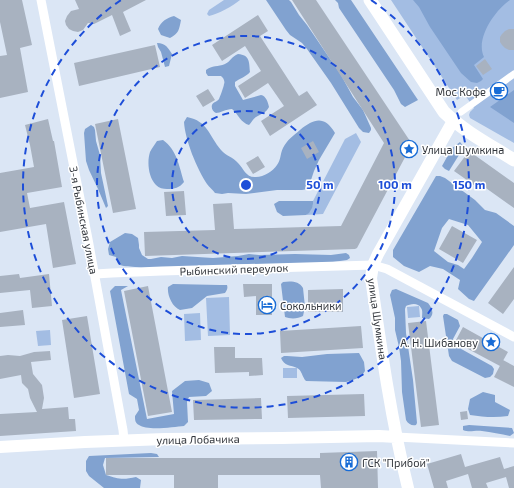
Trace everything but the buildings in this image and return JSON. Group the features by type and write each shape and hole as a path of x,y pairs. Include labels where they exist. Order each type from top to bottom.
{"main road":[{"path":"370,0 444,112 457,116 466,131 514,160"}],"street":[{"name":"3-я Рыбинская улица","path":"42,0 95,274 124,430 124,440"},
{"path":"457,116 514,74"},
{"name":"улица Шумкина","path":"408,488 396,437 371,278 373,265 378,254 457,116"},
{"name":"Рыбинский переулок","path":"95,274 373,265"},
{"path":"373,265 387,269 514,337"},
{"path":"396,437 514,443"},
{"name":"улица Лобачика","path":"0,447 124,440 396,437"}],"shaded area":[{"path":"224,0 240,0 217,14 209,16 207,14 209,10"},
{"path":"266,0 289,0 291,2 363,110 371,128 369,133 363,132 359,128 331,83 307,49 302,43 290,35"},
{"path":"335,0 351,0 418,100 405,107 401,104 394,90"},
{"path":"391,0 514,0 514,143 470,118 470,112 474,108 465,95 457,100"},
{"path":"413,0 510,0 498,11 484,34 482,50 484,57 474,65 483,79 481,81 477,83 471,82 461,73"},
{"path":"174,16 181,20 177,33 170,38 161,35 158,29 161,24"},
{"path":"157,43 165,45 172,54 169,66 165,67"},
{"path":"238,54 247,57 250,72 235,82 235,86 243,100 261,95 267,101 269,107 249,125 246,124 232,109 216,113 213,111 212,105 219,99 224,81 221,76 208,76 206,73 208,68 225,64"},
{"path":"514,90 514,123 490,107"},
{"path":"187,117 194,119 204,126 221,150 236,161 247,175 253,177 262,176 273,169 278,163 282,150 290,138 310,123 314,121 323,121 331,127 335,133 319,160 308,189 277,190 246,194 222,194 215,193 208,185 196,163 189,146 185,129 184,122"},
{"path":"91,125 95,130 100,155 101,173 108,206 106,208 86,161 84,133 85,129"},
{"path":"356,133 361,142 323,214 306,215 311,209 313,201 345,139"},
{"path":"163,140 168,144 174,153 179,164 184,182 179,187 166,189 161,188 153,182 151,178 148,164 150,152 157,141"},
{"path":"460,142 464,147 449,171 442,166 452,148"},
{"path":"436,176 445,178 475,200 485,210 496,213 514,226 514,245 474,301 469,299 458,289 460,280 443,269 430,266 419,272 404,266 393,257 393,250","holes":["449,219 468,225 482,242 464,269 458,265 448,262 434,251 442,228"]},
{"path":"279,201 313,201 313,204 309,213 306,215 283,216 277,212 274,204"},
{"path":"125,233 132,234 138,238 139,248 142,255 148,259 182,256 213,258 249,254 331,255 346,253 350,258 347,260 333,262 269,266 245,264 145,269 120,265 118,264 116,257 109,255 108,249 110,242"},
{"path":"283,282 294,282 303,288 305,307 303,316 299,318 285,317 281,284"},
{"path":"173,284 227,285 227,288 225,293 207,296 192,308 180,310 172,304 169,297 168,287"},
{"path":"115,286 128,286 121,290 147,419 174,414 172,391 185,381 199,380 209,383 212,391 206,396 189,397 187,402 188,422 184,426 148,428 138,424 135,420 135,416 139,410 137,399 129,394 110,291"},
{"path":"396,289 428,303 432,311 432,315 429,319 422,318 422,310 418,305 414,304 406,306 405,309 406,333 413,380 416,425 409,424 406,420 402,392 401,361 390,295 392,290"},
{"path":"229,297 230,335 208,336 206,298"},
{"path":"419,306 420,317 408,318 407,307"},
{"path":"200,313 201,340 185,341 184,314"},
{"path":"444,314 458,320 460,326 453,339 454,345 492,366 494,369 493,374 490,377 485,378 452,361 449,356 443,316"},
{"path":"50,330 51,345 38,346 36,331"},
{"path":"359,353 364,362 365,371 359,377 346,382 306,381 299,369 286,364 281,358 284,356 302,357 327,354"},
{"path":"283,368 297,368 297,378 283,378"},
{"path":"483,392 495,395 495,402 510,410 508,416 489,417 470,415 468,409 470,399"},
{"path":"469,425 512,428 514,433 510,436 485,431 463,430 463,426"},
{"path":"157,454 159,457 105,458 103,465 106,475 121,479 136,477 141,480 140,488 104,488 89,476 86,471 86,461 89,456"}],"place":[{"name":"Мос Кофе","path":"499,91"},
{"name":"Улица Шумкина","path":"409,149"},
{"name":"Сокольники","path":"267,305"},
{"name":"А. Н. Шибанову","path":"491,342"},
{"name":"ГСК \"Прибой\"","path":"349,462"}]}
